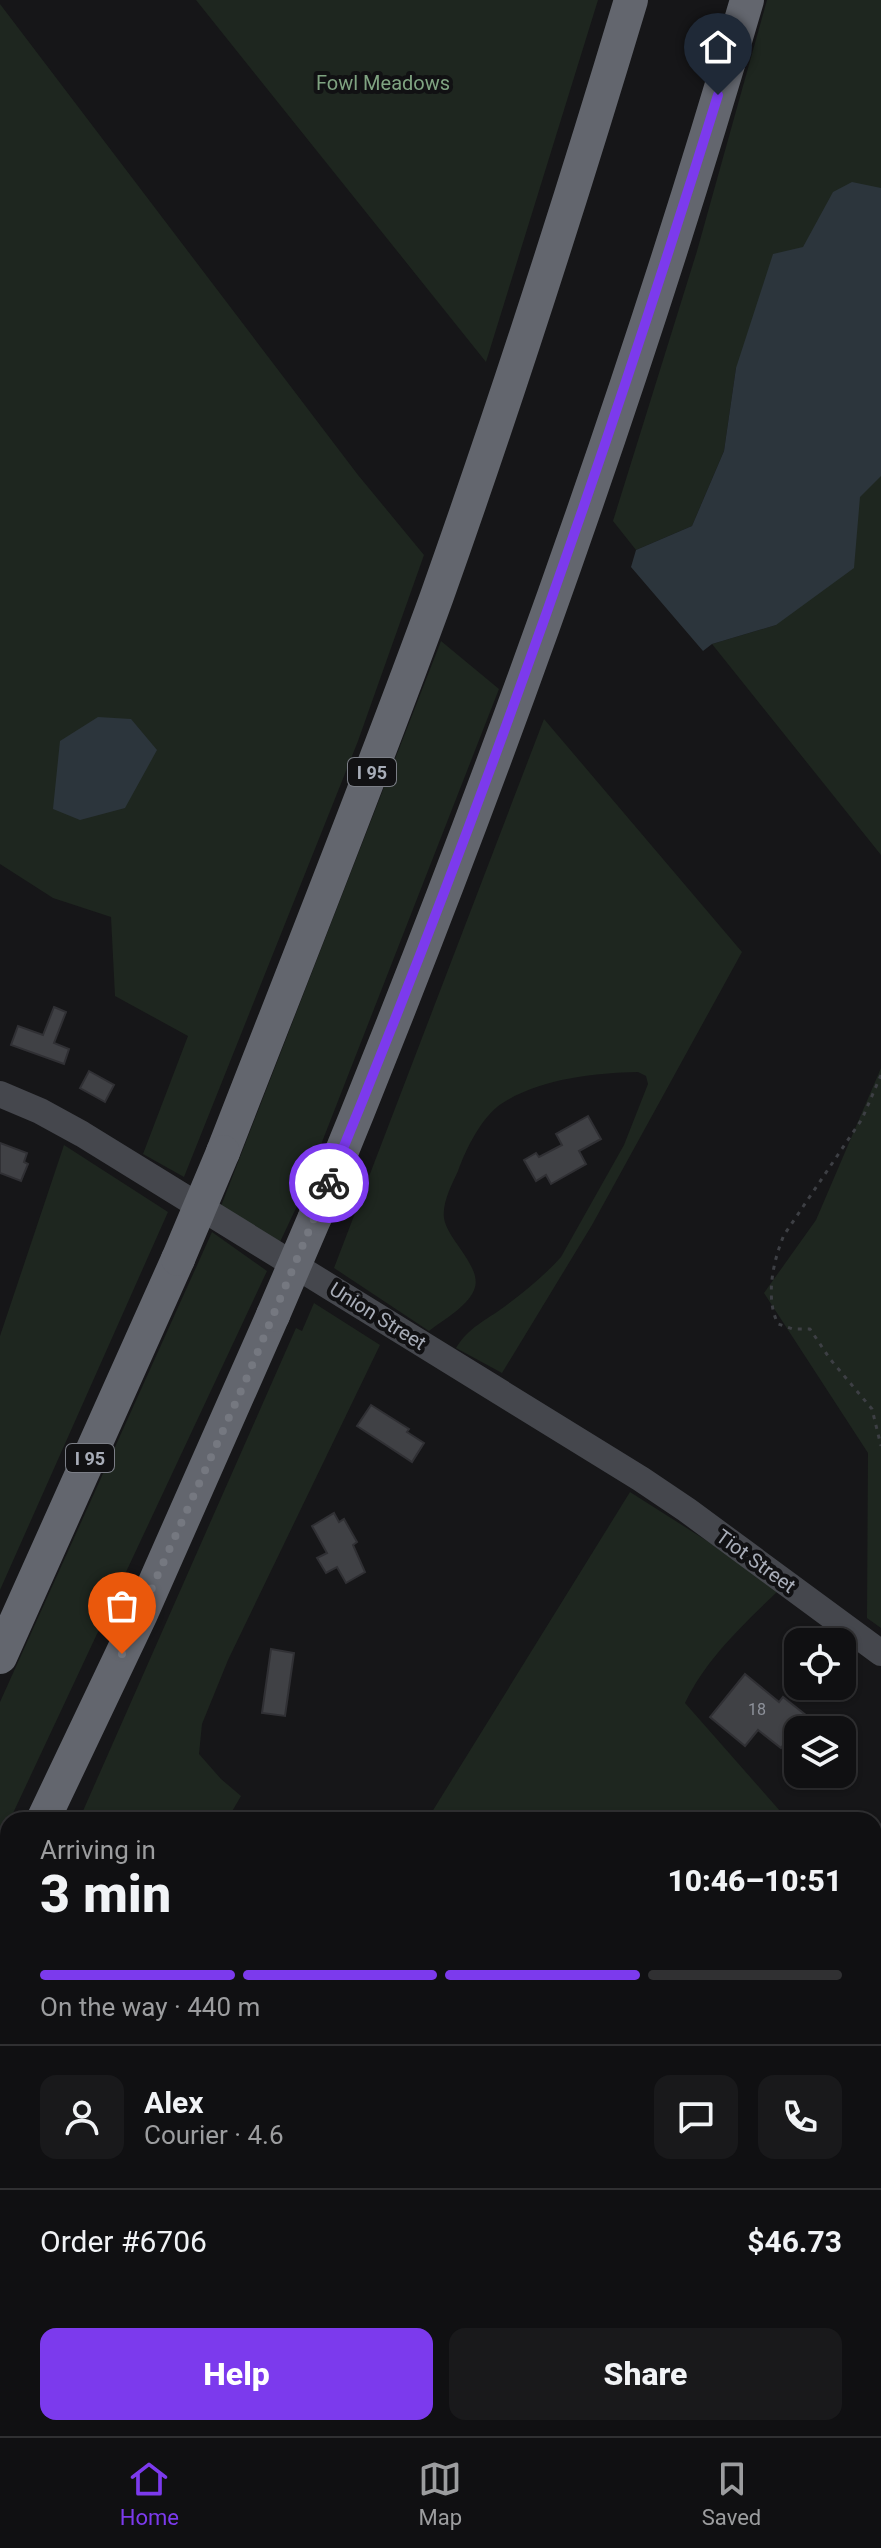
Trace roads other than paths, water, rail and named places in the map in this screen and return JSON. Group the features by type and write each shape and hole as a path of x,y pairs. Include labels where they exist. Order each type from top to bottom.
{"highway":[{"name":"I 95","path":"0,1657 178,1259 345,842 450,558 539,295 631,0"},
{"path":"47,1812 141,1614 273,1315 456,860 543,622 658,286 747,0"}],"main road":[{"name":"Union Street","path":"0,1094 82,1134 629,1472"},
{"name":"Tiot Street","path":"629,1472 687,1510 881,1653"}],"park label":[{"name":"Fowl Meadows","path":"383,83"}]}
